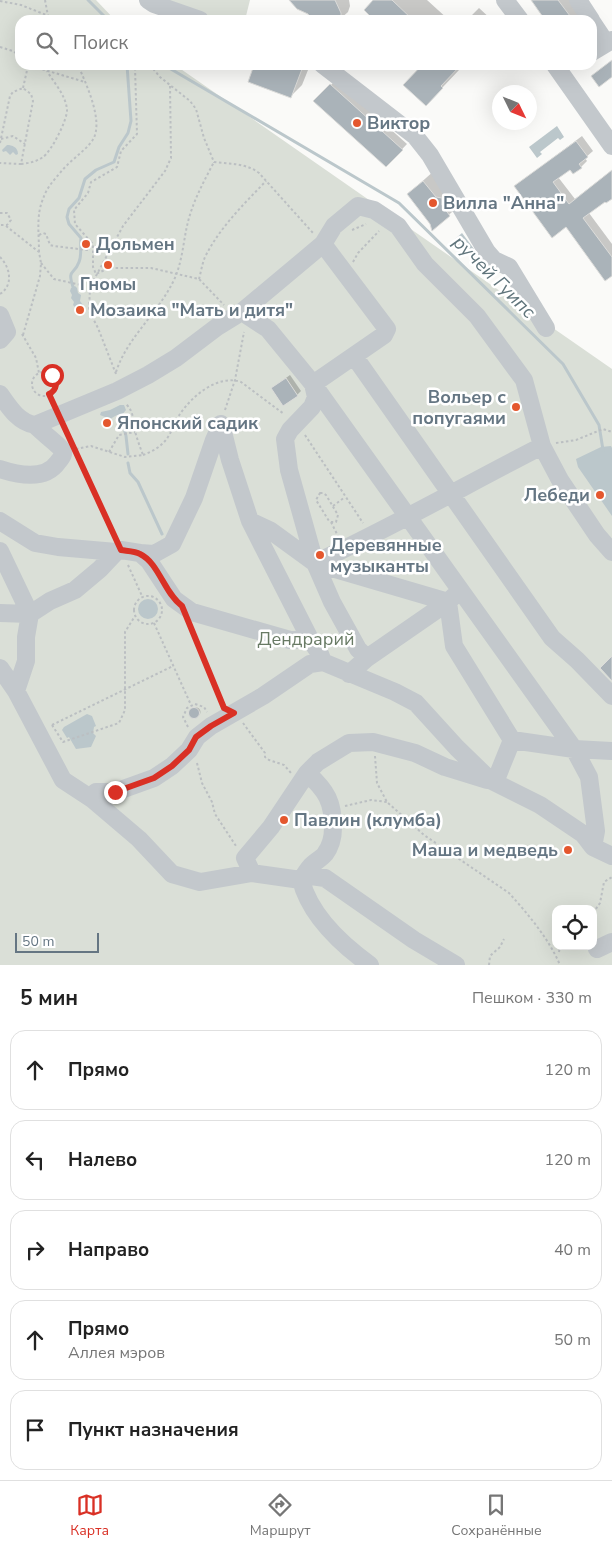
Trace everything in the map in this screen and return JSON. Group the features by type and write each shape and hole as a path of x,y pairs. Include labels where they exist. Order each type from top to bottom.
{"street":[{"path":"148,0 186,15"},
{"path":"505,0 516,15"},
{"path":"578,0 587,15"},
{"path":"597,33 603,45"},
{"path":"329,70 415,136 430,155 487,252 494,260 509,267 546,328"},
{"path":"564,70 612,146"},
{"path":"35,426 117,392 148,376 242,314 323,244 334,226 358,206 374,210 398,226 425,264 477,316 524,380 542,446 560,480 597,535 612,552"},
{"path":"313,384 384,335 387,329 323,244"},
{"path":"242,314 268,329 313,384 408,517 454,596 574,749 589,777 596,831 594,847"},
{"path":"0,315 10,335"},
{"path":"354,356 552,638 577,660 612,696"},
{"path":"313,384 316,397 312,407 290,430 285,439 289,470 315,563 332,602 358,648 367,658"},
{"path":"0,394 25,424 35,426 59,445 63,451 56,466 42,474 27,474 0,469"},
{"path":"221,424 230,460 250,521 323,662"},
{"path":"0,521 35,543 58,547 154,554 172,544 194,498 221,424"},
{"path":"315,563 372,536 450,493 542,446"},
{"path":"250,521 270,531 315,563 454,596"},
{"path":"0,551 30,614 26,637 26,661 16,691"},
{"path":"0,614 30,614 50,601 75,590 119,551"},
{"path":"140,553 149,560 174,600 192,612 290,640 310,639"},
{"path":"349,674 367,658 454,596"},
{"path":"454,596 454,646 512,740"},
{"path":"92,799 96,792 115,792 154,778 193,755 196,737 211,726 310,664 323,662 395,692 416,703 457,748 492,781"},
{"path":"0,668 45,729 63,780 92,799 139,839 172,874 200,882 248,866 302,880 311,876 325,878 414,940 456,965"},
{"path":"512,740 574,749 612,751"},
{"path":"492,781 512,740"},
{"path":"248,866 271,827 307,774 318,762 349,743 373,742 416,753 444,767 492,781 540,804 583,834 594,847 612,856"},
{"path":"307,774 317,782 326,794 332,809 332,842 324,855 310,866 302,880 308,898 328,930 370,965"},
{"path":"324,855 325,878"}],"path":[{"path":"45,0 48,15"},
{"path":"0,1 21,5 46,15"},
{"path":"0,48 15,52"},
{"path":"23,88 27,70"},
{"path":"44,70 85,82"},
{"path":"80,70 98,123 97,132 87,147 60,173 43,198 39,213 39,252 42,263 54,280 90,287"},
{"path":"96,274 93,244 75,224 74,210 88,193 91,182 117,167 121,151 137,134 136,70"},
{"path":"154,70 196,108 204,138 214,162"},
{"path":"0,163 21,164 32,162 44,157 49,152 67,116 66,102 58,86 47,71"},
{"path":"170,84 171,158 165,171 123,226 90,287 89,311 98,328 116,374 121,356 160,303 175,275 181,259 187,224 199,190 214,162"},
{"path":"21,164 33,101 31,94 23,88"},
{"path":"0,143 10,96 13,92 23,88"},
{"path":"1,139 13,136 25,144"},
{"path":"214,162 252,168 323,244"},
{"path":"199,280 204,258 219,233 266,181"},
{"path":"0,213 6,212 11,217 10,222 6,226"},
{"path":"346,275 358,253 390,219"},
{"path":"0,225 6,226 39,252"},
{"path":"39,235 46,234 50,245 54,246 87,250 90,242"},
{"path":"0,257 5,262 10,280 9,284 0,294"},
{"path":"39,373 36,358 10,335 30,306 35,294 42,263"},
{"path":"96,274 109,268 151,268 199,280 242,314 235,380 221,424"},
{"path":"39,373 48,373 55,379 55,388 49,394 40,395 34,389 33,380 39,373"},
{"path":"142,596 119,551 74,449 91,446 125,457 143,455 155,450 166,441 180,414 197,395 211,385 235,380 249,387 297,424 372,536"},
{"path":"49,394 58,415"},
{"path":"124,402 131,409 135,432 143,455"},
{"path":"542,446 576,440 603,428 612,432"},
{"path":"109,452 116,438 122,434 135,432"},
{"path":"323,493 326,494 333,506 338,516 336,522 331,522 316,500 317,496 323,493"},
{"path":"333,506 346,497"},
{"path":"135,616 143,623 154,623 162,615 162,604 153,596 142,596 135,604 135,616 125,632 125,689 125,710 119,723 63,742 45,729 125,689 174,666"},
{"path":"182,606 224,708 234,713 258,742 265,753 265,757 284,765 290,773 307,774"},
{"path":"154,623 191,705"},
{"path":"188,726 184,717 187,708 191,705 195,704 204,707 209,715"},
{"path":"373,742 377,783 387,802 424,835 509,893 554,952 560,965"},
{"path":"193,755 215,814 248,866"},
{"path":"332,809 371,800 387,802"},
{"path":"597,907 600,903 604,882 612,877"},
{"path":"489,965 490,956 500,947 504,939"}],"green space":[{"name":"Дендрарий","path":"0,0 96,0 110,15 15,15 15,70 182,70 612,369 612,965 0,965"},
{"path":"156,0 250,0 246,15 196,15 163,5"}],"shaded area":[{"path":"557,126 564,137 560,140 558,138 540,152 542,154 537,158 529,147"},
{"path":"7,145 14,147 18,154 16,155 13,152 10,155 6,151 3,152 2,150"},
{"path":"462,233 474,249 466,255 454,240"},
{"path":"75,286 81,295 80,301 83,305 77,309 73,305 74,302 70,291"},
{"path":"124,405 126,410 121,416 117,415 110,419 100,415 101,412"},
{"path":"611,446 612,516 578,467 576,459 601,447"},
{"path":"148,599 155,602 158,609 155,616 148,619 141,616 138,609 141,602"},
{"path":"87,714 92,716 96,726 93,733 96,736 91,747 76,749 62,730"}],"building":[{"path":"289,0 335,0 341,15 309,15 297,9"},
{"path":"373,0 392,0 408,15 369,15 364,10"},
{"path":"531,0 558,0 569,15 542,15"},
{"path":"612,60 612,77 599,87 591,76"},
{"path":"252,70 302,70 291,98 248,82"},
{"path":"417,70 456,70 426,106 403,85"},
{"path":"330,84 403,150 386,167 313,101"},
{"path":"576,141 588,157 579,164 582,168 573,174 570,170 553,182 569,204 612,170 612,199 583,218 612,257 612,276 605,281 566,227 552,238 514,186"},
{"path":"423,181 436,197 442,198 442,205 450,216 432,231 430,224 407,194"},
{"path":"286,378 298,396 283,406 271,388"},
{"path":"612,656 612,681 600,668"},
{"path":"192,708 196,708 199,713 198,717 192,718 189,715 189,711"}],"waterway":[{"name":"ручей Гуипс","path":"88,0 103,15"},
{"path":"73,287 71,274 80,260 81,238 69,224 67,217 69,209 79,198 85,179 96,170 114,162 119,147 128,133 131,121 127,70"},
{"name":"ручей Гуипс","path":"173,70 399,203 563,364 599,425 603,450"},
{"path":"121,416 128,454"},
{"path":"128,463 130,473 138,482 162,534"}],"place":[{"name":"Виктор","path":"357,123"},
{"name":"Вилла \"Анна\"","path":"433,203"},
{"name":"Дольмен","path":"86,244"},
{"name":"Гномы","path":"108,265"},
{"name":"Мозаика \"Мать и дитя\"","path":"80,310"},
{"name":"Вольер с попугаями","path":"516,407"},
{"name":"Японский садик","path":"107,423"},
{"name":"Лебеди","path":"600,495"},
{"name":"Деревянные музыканты","path":"320,555"},
{"name":"Павлин (клумба)","path":"284,820"},
{"name":"Маша и медведь","path":"568,850"}],"route":[{"path":"52,375 56,386 53,392 49,394 121,550 140,553 149,560 174,600 182,606 224,708 234,713 196,737 189,750 172,766 154,778 115,792"}]}
